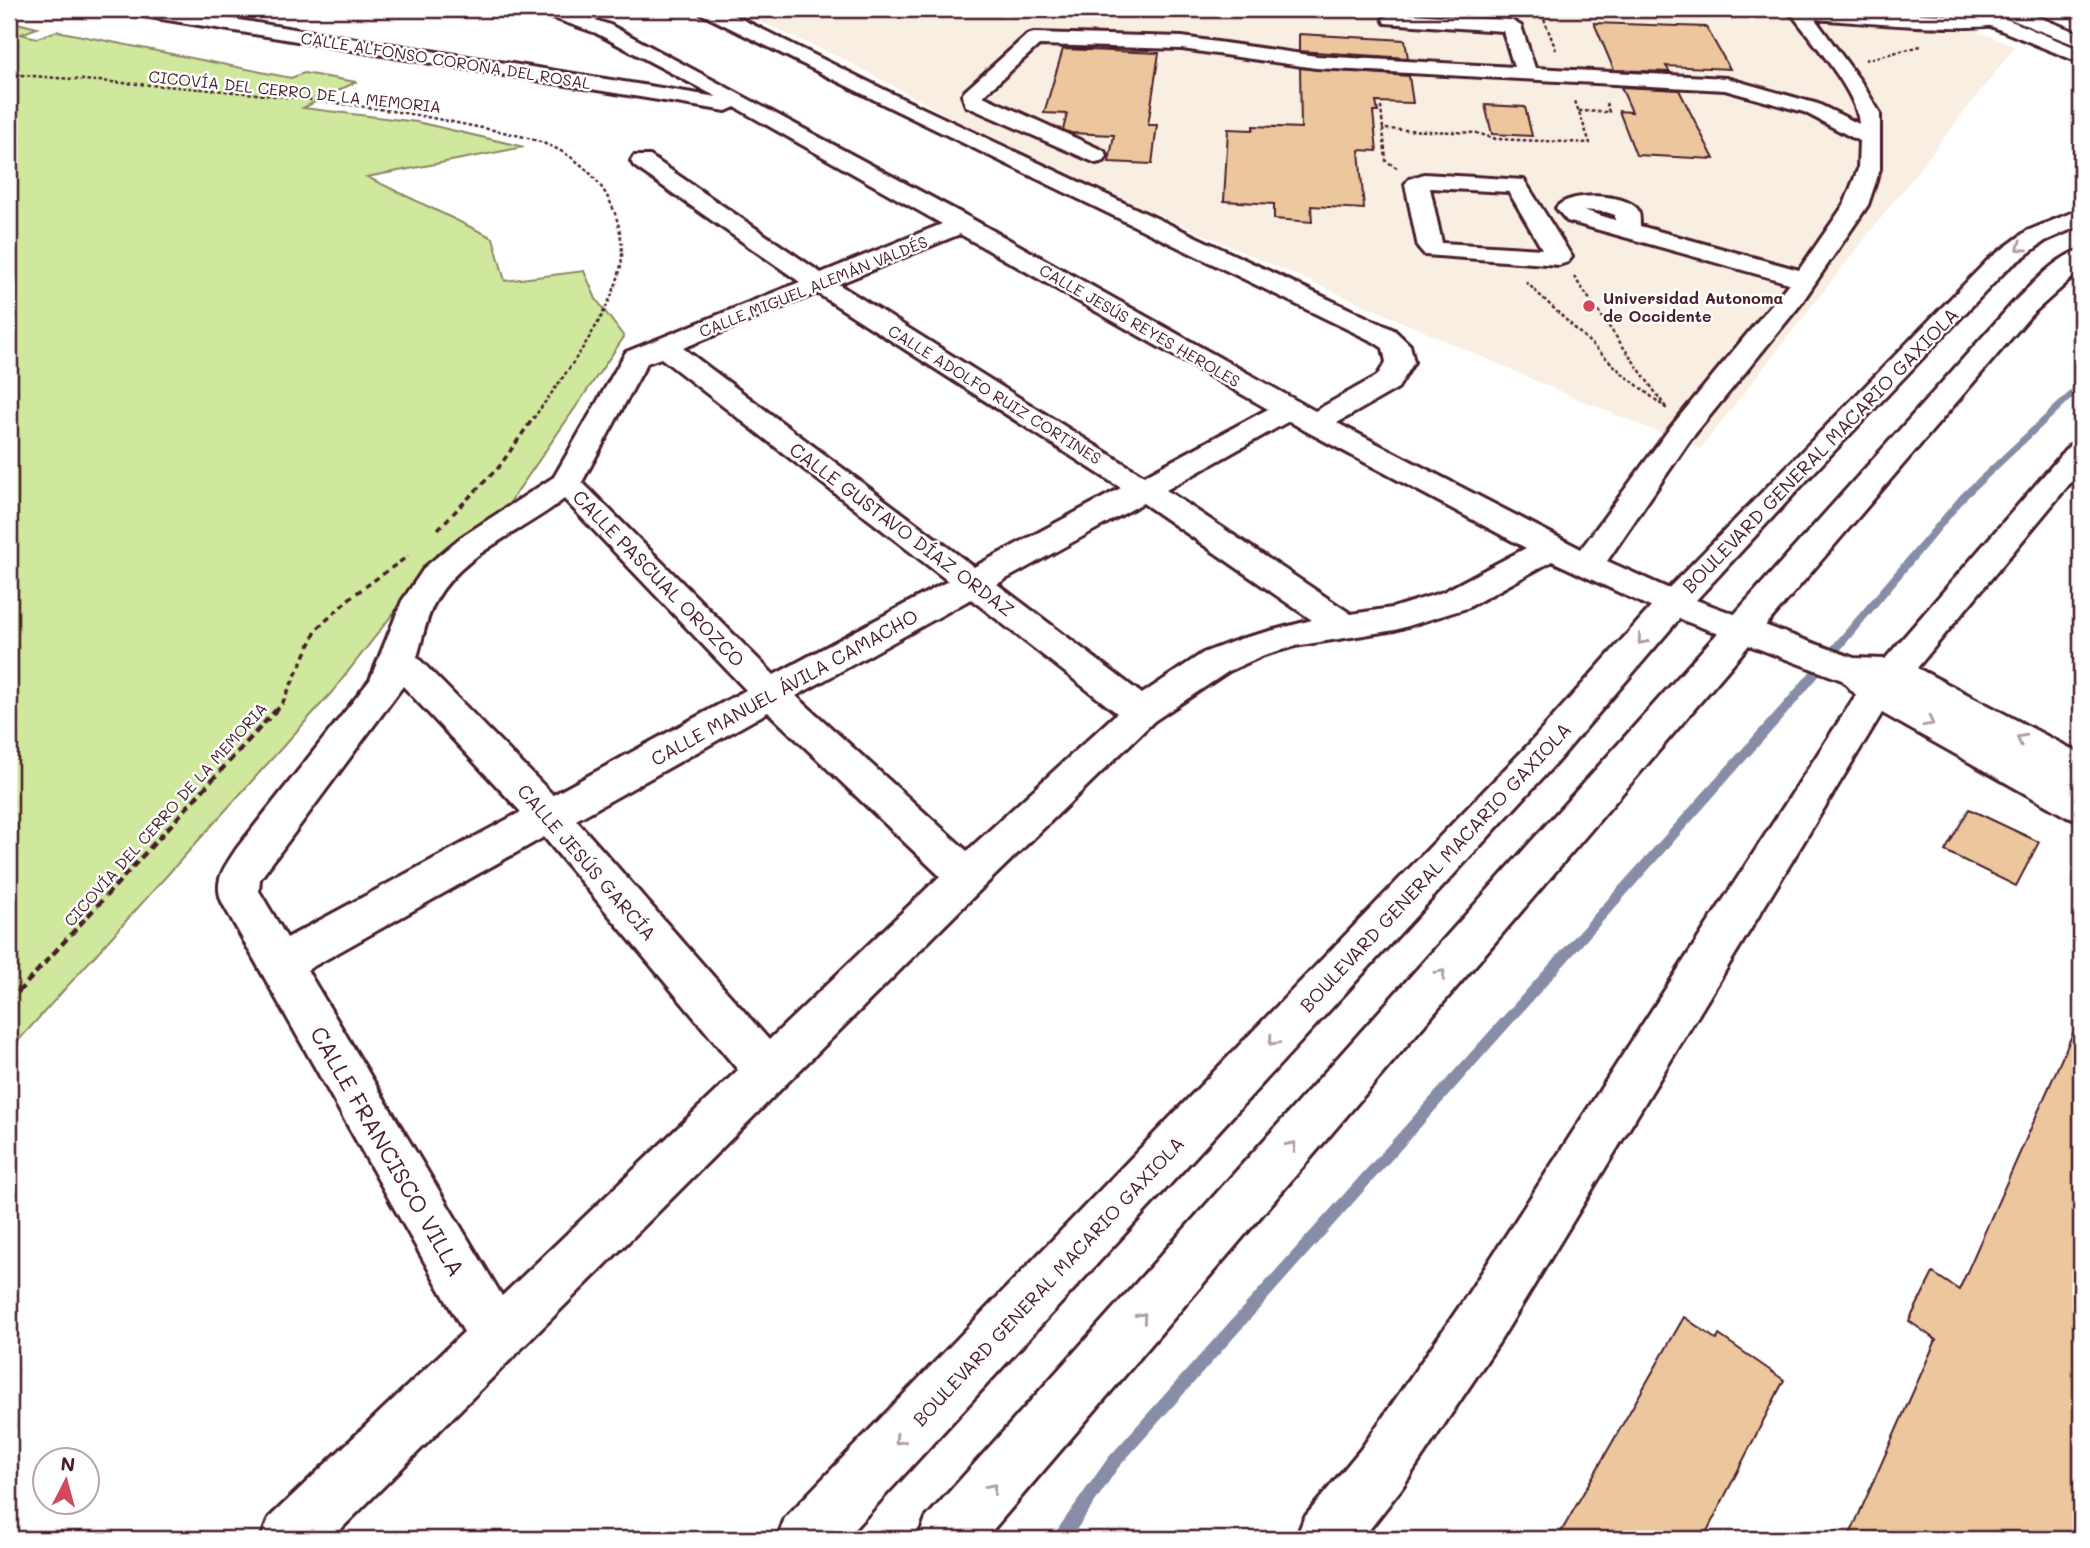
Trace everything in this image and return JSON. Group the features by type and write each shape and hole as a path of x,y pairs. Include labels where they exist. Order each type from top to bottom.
{"main road":[{"name":"CALLE ALFONSO CORONA DEL ROSAL","path":"137,9 755,110"},
{"name":"CALLE JESÚS REYES HEROLES","path":"546,9 603,29 755,110 1302,417 1569,557 1673,604 1866,675"},
{"name":"CALLE MANUEL ÁVILA CAMACHO","path":"279,964 1144,489 1302,417 1388,382 1397,370 1399,354 1396,345 1384,336 896,103 707,9"},
{"path":"1966,9 1999,15 2081,41"},
{"path":"2029,9 2081,30"},
{"path":"1797,11 1952,22 1999,15 2081,57"},
{"path":"290,1539 967,876 1141,712 1216,662 1228,657 1293,635 1395,619 1455,600 1569,557 1680,434 1797,289 1856,205 1865,187 1869,169 1869,113 1851,82 1797,11"},
{"path":"1392,19 1507,24 1513,27 1526,72"},
{"path":"1096,156 973,102 972,95 1030,41 1040,38 1182,43 1316,62 1516,36"},
{"path":"1418,49 1526,72 1726,84 1747,88 1811,108 1870,138"},
{"name":"CALLE ADOLFO RUIZ CORTINES","path":"642,161 820,284 1144,489 1347,628"},
{"path":"1419,182 1516,185 1523,191 1539,225 1559,257 1452,253 1430,247 1419,182"},
{"name":"BOULEVARD GENERAL MACARIO GAXIOLA","path":"806,1539 1543,753 1673,604 1998,264 2036,236 2081,216"},
{"name":"CALLE MIGUEL ALEMÁN VALDÉS","path":"566,483 633,362 663,346 963,225"},
{"path":"1539,225 1797,289"},
{"path":"1628,229 1797,289"},
{"path":"947,1539 2022,309 2081,258"},
{"name":"CALLE GUSTAVO DÍAZ ORDAZ","path":"663,346 1141,712"},
{"path":"1325,1539 1381,1469 1481,1322 1866,675 2081,452"},
{"name":"CALLE FRANCISCO VILLA","path":"497,1338 238,892 240,878 251,859 369,708 398,659 413,612 433,579 486,534 550,496 566,483"},
{"name":"CALLE PASCUAL OROZCO","path":"566,483 771,694 967,876"},
{"name":"CALLE JESÚS GARCÍA","path":"398,659 549,816 768,1071"},
{"path":"1866,675 2081,771"},
{"path":"1866,675 2081,806"}],"path":[{"path":"1383,129 1477,133 1496,139 1590,143 1544,19"},
{"name":"CICOVÍA DEL CERRO DE LA MEMORIA","path":"9,74 403,111 529,138 570,157 596,178 614,206 622,254 611,299 571,365 499,467 437,530"},
{"path":"1381,107 1386,161 1419,182"},
{"path":"1497,254 1622,373 1667,409 1559,257"},
{"name":"CICOVÍA DEL CERRO DE LA MEMORIA","path":"9,1002 282,704 317,628 351,597 409,555"}],"shaded area":[{"name":"Universidad Autonoma de Occidente","path":"732,9 1925,9 2015,47 1700,449 1573,397 1141,207 962,123 843,59"}],"green space":[{"path":"9,21 37,28 21,34 37,38 57,31 291,78 304,73 356,82 303,108 417,122 524,147 367,177 493,238 505,281 584,271 596,299 624,337 508,505 427,570 332,692 9,1051"}],"building":[{"path":"1594,23 1706,27 1730,69 1666,66 1670,72 1614,70"},
{"path":"1299,34 1405,40 1408,58 1299,51"},
{"path":"1063,49 1159,53 1148,125 1157,125 1152,164 1109,162 1114,135 1071,133 1063,130 1067,114 1044,113"},
{"path":"1300,68 1409,76 1413,103 1376,102 1378,112 1373,112 1377,151 1359,150 1364,209 1311,206 1312,222 1274,219 1274,204 1224,201 1228,129 1253,130 1253,126 1301,128"},
{"path":"1621,87 1679,90 1714,159 1636,155 1619,111 1632,112"},
{"path":"1485,105 1525,107 1532,136 1492,134"},
{"path":"1969,809 2039,842 2016,886 1945,851"},
{"path":"2081,1015 2081,1539 1848,1539 1936,1340 1909,1321 1933,1273 1959,1290"},
{"path":"1684,1317 1717,1340 1719,1335 1784,1380 1703,1539 1557,1539"}],"waterway":[{"path":"1061,1539 1113,1463 1790,703 1964,496 2081,386"}],"place":[{"name":"Universidad Autonoma de Occidente","path":"1589,306"}]}
